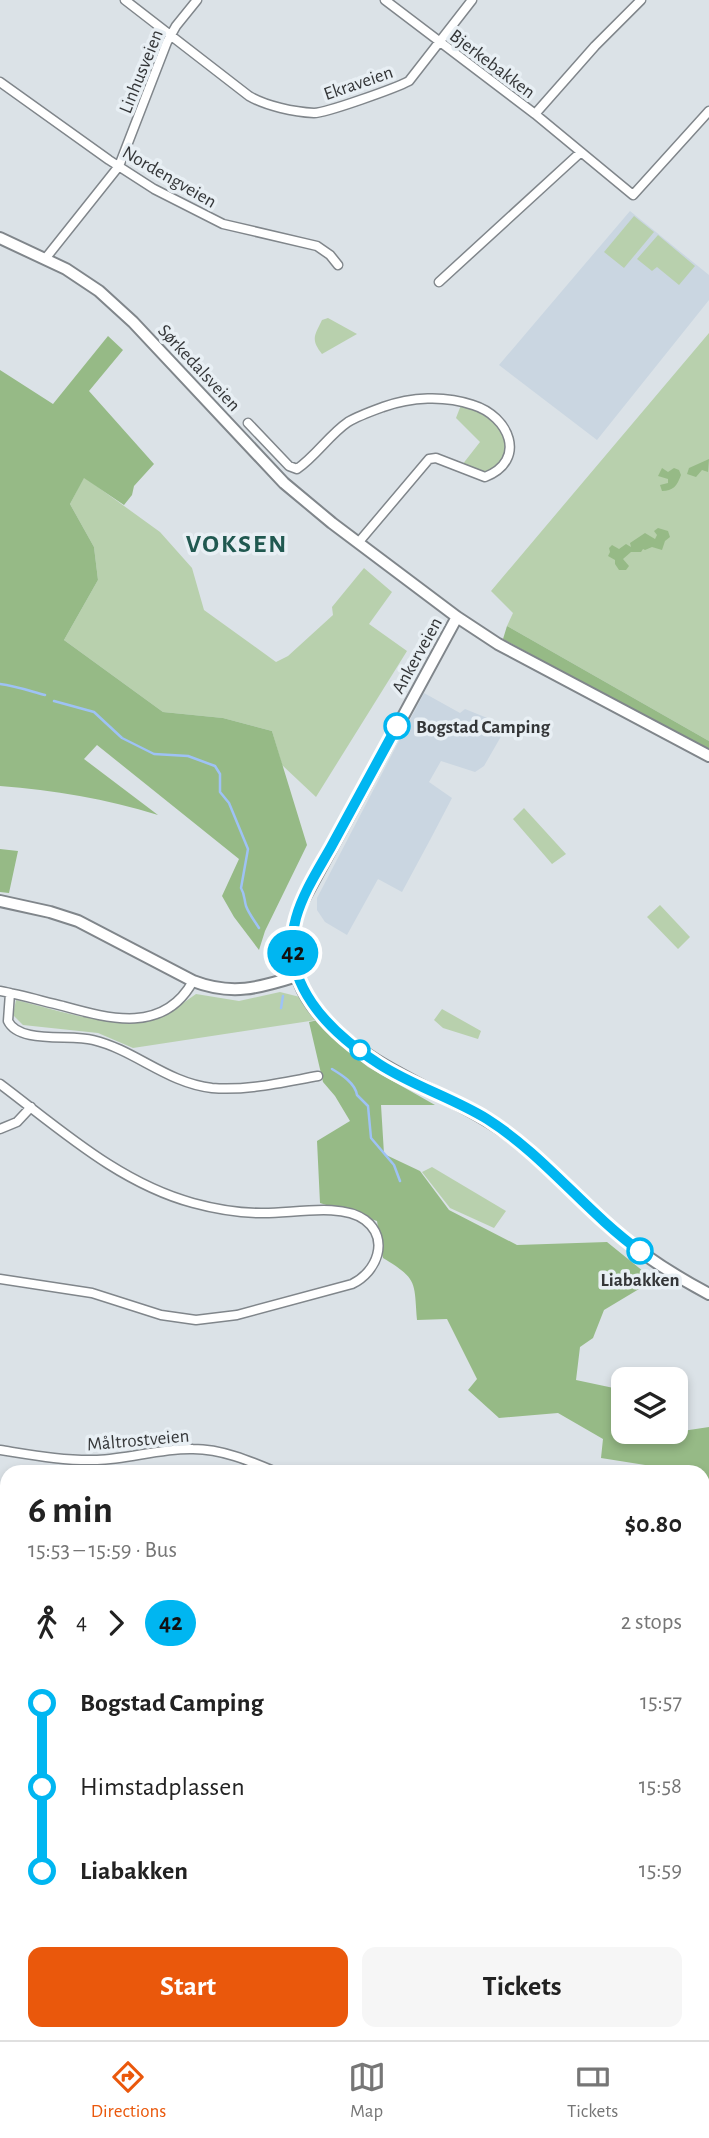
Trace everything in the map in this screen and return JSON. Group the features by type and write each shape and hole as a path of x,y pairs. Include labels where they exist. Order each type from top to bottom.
{"main road":[{"name":"Sørkedalsveien","path":"0,238 92,285 122,310 277,476 358,543 457,617 498,645 709,756"},
{"name":"Ankerveien","path":"457,617 303,898 293,935 293,959 297,976 311,1002 335,1029 379,1064 493,1123 538,1159 613,1231 656,1262 709,1294"},
{"path":"0,901 78,921 193,981 219,988 241,990 262,987 297,976"}],"street":[{"name":"Ekraveien","path":"125,0 254,99 315,113 405,83 414,76 472,0"},
{"name":"Linhusveien","path":"45,259 118,166 171,34 197,0"},
{"name":"Bjerkebakken","path":"386,0 535,114 633,195 709,111"},
{"path":"535,114 595,46 641,0"},
{"name":"Nordengveien","path":"0,82 154,189 223,224 317,246 338,265"},
{"path":"439,282 581,152"},
{"name":"Sørkedalsveien","path":"248,423 289,466 297,469 350,421 401,402 432,398 466,403 485,410 505,429 511,447 508,459 497,472 485,477 436,458 429,459 358,543"},
{"path":"0,991 111,1018 132,1020 167,1008 186,993 193,981"},
{"path":"10,993 8,1021 17,1031 28,1035 76,1037 100,1042 171,1077 187,1082 213,1088 232,1088 318,1076"},
{"path":"0,1084 125,1175 182,1200 206,1207 248,1213 341,1210 352,1212 368,1222 379,1245 378,1256 367,1274 352,1284 237,1315 208,1320 170,1317 92,1293 0,1279"},
{"path":"0,1129 17,1122 31,1107"},
{"name":"Måltrostveien","path":"0,1450 52,1458 98,1460 204,1449 230,1454 258,1465"}],"shaded area":[{"path":"630,211 709,275 709,300 597,440 499,365"},
{"path":"424,693 460,713 465,709 507,726 484,766 475,772 441,761 429,782 452,798 402,892 378,879 347,935 325,922 317,910 317,898"}],"green space":[{"path":"634,216 654,232 624,268 604,252"},
{"path":"658,235 695,266 679,285 657,267 652,271 637,259"},
{"path":"328,318 357,334 322,354 315,337 322,320"},
{"path":"709,333 709,741 507,626 513,613 491,591"},
{"path":"108,336 123,350 89,391 154,464 134,486 132,495 124,505 84,478 70,504 94,547 98,580 64,640 163,712 223,718 272,731 307,845 265,931 259,950 222,896 239,859 97,745 84,759 158,815 80,796 0,786 0,370 53,404"},
{"path":"461,405 489,419 504,434 507,452 491,471 480,472 462,465 480,442 456,418"},
{"path":"709,459 708,472 702,470 696,477 687,474 689,468"},
{"path":"662,468 668,472 674,468 679,470 681,475 672,489 662,491 660,485 668,483 668,479 658,476"},
{"path":"84,477 160,532 192,568 204,610 276,662 288,656 333,615 332,607 364,568 392,592 369,624 407,651 316,797 282,765 272,731 223,718 163,712 64,640 98,580 94,547 70,504"},
{"path":"658,528 668,531 670,537 665,541 662,550 652,547 641,552 631,552 623,559 629,566 626,570 619,570 615,560 608,556 609,548 612,545 619,549 626,544 631,547 630,543 645,533 655,539 657,535 654,531"},
{"path":"507,626 709,741 709,752 503,639"},
{"path":"524,808 566,854 552,864 513,819"},
{"path":"0,849 18,851 9,893 0,892"},
{"path":"660,905 690,937 678,949 647,917"},
{"path":"280,992 300,997 323,1019 133,1048 98,1033 23,1025 13,1015 16,1000 93,1019 133,1022 152,1019 169,1012 196,994 239,1001"},
{"path":"442,1009 481,1031 478,1039 443,1028 434,1020"},
{"path":"323,1019 346,1049 368,1067 435,1105 381,1105 384,1154 420,1171 449,1210 517,1245 607,1242 654,1280 604,1310 593,1338 580,1347 576,1380 611,1387 611,1444 688,1444 688,1430 709,1427 709,1465 645,1465 601,1458 603,1439 558,1413 499,1418 468,1390 477,1379 447,1319 417,1320 412,1283 403,1271 383,1258 377,1221 320,1203 317,1141 350,1121 323,1082 309,1022"},
{"path":"432,1167 506,1211 494,1228 450,1208 422,1172"}],"waterway":[{"path":"0,684 45,695"},
{"path":"54,701 94,712 122,738 154,754 188,756 215,766 220,774 220,792 229,803 248,849 241,888 247,909 259,928"},
{"path":"281,1008 283,996"},
{"path":"332,1069 351,1083 357,1095 368,1106 371,1138 394,1165 400,1181"}],"bus line":[{"name":"42","path":"397,726 299,908 292,943 299,983 322,1015 352,1045 391,1071 474,1112 500,1128 538,1159 613,1231 640,1251"}],"place":[{"name":"Bogstad Camping","path":"397,726"},
{"name":"Liabakken","path":"640,1251"}],"district":[{"name":"VOKSEN","path":"237,543"}]}
